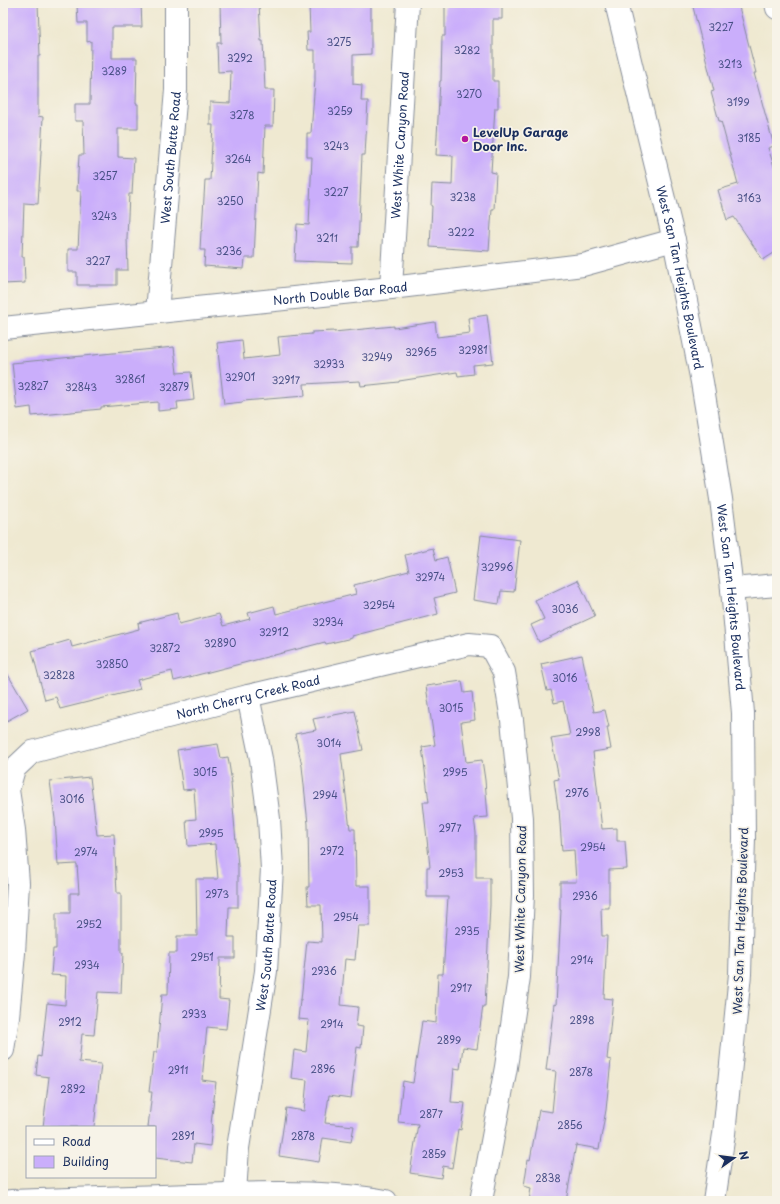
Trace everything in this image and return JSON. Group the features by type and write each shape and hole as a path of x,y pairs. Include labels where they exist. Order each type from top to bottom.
{"street":[{"name":"West South Butte Road","path":"157,312 176,90 176,3"},
{"name":"West White Canyon Road","path":"391,288 408,3"},
{"name":"West San Tan Heights Boulevard","path":"616,3 674,240 703,390 721,498 732,589 743,713 744,838 740,974 724,1134 714,1201"},
{"path":"776,3 777,8"},
{"name":"North Double Bar Road","path":"3,328 391,288 583,265 674,240"},
{"path":"732,589 777,585"},
{"name":"North Cherry Creek Road","path":"3,1050 8,1017 14,953 18,883 14,830 8,790 14,769 32,752 248,696 469,644 490,646"},
{"name":"West White Canyon Road","path":"481,1201 506,1067 519,977 523,895 522,818 512,720 504,672 490,646"},
{"name":"West South Butte Road","path":"235,1193 238,1148 266,971 272,869 270,819 261,759 248,696"},
{"path":"10,1201 235,1193 313,1194 364,1197 386,1201"}],"building":[{"path":"3,3 38,3 40,56 38,56 38,116 43,117 38,204 24,203 22,257 24,257 25,283 3,284"},
{"path":"141,3 142,27 112,27 112,58 137,58 136,104 138,104 138,129 118,129 118,157 134,158 132,194 129,194 127,238 128,270 117,270 117,285 77,285 77,272 68,272 68,249 78,249 81,191 77,191 79,155 84,155 83,121 75,121 75,104 90,104 91,41 87,42 87,23 78,23 77,5"},
{"path":"220,3 259,3 261,41 263,41 265,90 274,90 273,126 265,126 263,174 258,173 254,258 245,258 244,269 204,266 205,250 200,250 205,180 210,180 213,125 210,125 210,102 230,103 231,71 218,72 217,43 221,43"},
{"path":"320,3 371,3 371,54 353,55 353,84 362,85 361,101 368,101 365,155 362,155 358,247 352,247 352,263 295,261 297,224 309,225 312,157 307,157 307,133 311,133 315,80 315,50 308,50 307,32 310,32 309,5"},
{"path":"445,3 502,3 502,19 493,19 493,81 498,81 498,108 495,108 491,172 496,173 494,209 492,209 489,251 430,247 432,184 452,185 453,156 436,155 441,81 442,36 445,36"},
{"path":"692,3 738,3 756,73 754,73 774,146 768,148 777,175 777,251 763,260 734,217 727,220 718,190 738,184 721,121 719,121 711,92 714,91"},
{"path":"487,315 493,363 473,365 474,374 458,376 457,372 399,382 361,386 360,381 304,384 305,396 224,404 217,343 242,340 244,359 280,355 278,337 312,334 312,332 334,332 394,326 394,328 435,322 437,337 470,333 468,318"},
{"path":"174,347 177,373 191,372 194,400 177,402 178,409 158,411 158,402 101,407 101,409 32,416 31,407 17,409 12,363"},
{"path":"481,535 520,540 514,592 501,591 499,604 473,600"},
{"path":"433,548 436,560 447,557 455,593 434,598 438,614 352,636 352,638 326,644 325,642 174,681 172,671 137,680 140,689 60,709 56,697 45,700 32,651 70,640 72,647 139,629 138,623 177,613 179,624 219,614 223,626 250,619 248,613 274,606 276,614 356,594 354,585 409,571 405,555"},
{"path":"578,580 595,616 539,642 531,625 544,619 535,600"},
{"path":"582,655 594,712 605,710 609,727 607,727 611,749 593,752 602,829 617,828 617,841 625,841 627,869 609,870 609,908 601,908 602,936 607,936 604,998 613,999 607,1059 611,1060 606,1110 599,1149 576,1145 566,1201 529,1201 531,1188 524,1186 528,1159 530,1160 539,1110 552,1112 556,1071 546,1070 554,1004 556,1005 561,910 560,882 576,882 574,850 562,851 559,809 554,780 559,779 551,738 570,735 563,701 554,703 551,690 547,691 541,664"},
{"path":"3,666 28,709 3,723"},
{"path":"462,681 464,693 472,692 475,720 461,722 466,762 482,760 488,817 474,818 476,833 476,878 490,878 490,905 485,1006 483,1006 477,1049 463,1047 460,1069 454,1068 451,1102 465,1103 461,1130 458,1129 452,1168 443,1166 441,1178 410,1173 418,1124 398,1122 403,1081 413,1083 422,1021 436,1023 438,974 443,974 448,897 427,897 427,867 430,867 423,802 429,802 422,747 435,745 426,686"},
{"path":"355,711 363,750 341,754 350,829 355,829 356,886 370,886 370,926 358,926 355,960 345,959 341,1005 358,1007 356,1026 363,1027 361,1048 357,1047 351,1098 329,1095 325,1123 354,1126 351,1142 323,1138 319,1162 279,1156 286,1108 304,1111 307,1080 291,1078 294,1050 306,1052 309,1020 298,1019 307,941 322,942 321,905 308,905 308,824 302,766 295,734 316,730 313,719"},
{"path":"218,744 221,758 228,757 232,783 238,866 238,907 229,907 228,937 235,937 235,958 220,958 219,999 229,1000 226,1029 207,1027 202,1080 216,1082 210,1146 194,1144 192,1162 156,1158 156,1126 148,1126 152,1092 149,1092 154,1052 157,1052 162,994 168,994 169,953 177,953 177,936 197,936 196,879 218,879 215,844 188,846 186,820 196,819 194,789 183,790 177,750"},
{"path":"90,777 97,835 114,834 117,893 121,893 121,953 123,953 121,993 98,992 94,1035 82,1034 79,1062 101,1064 94,1126 43,1126 49,1077 36,1075 38,1056 41,1057 47,1003 65,1005 66,976 51,975 53,949 56,949 56,913 70,913 70,893 79,893 77,864 58,865 55,819 50,781"}],"place":[{"name":"LevelUp Garage Door Inc.","path":"465,139"}]}
